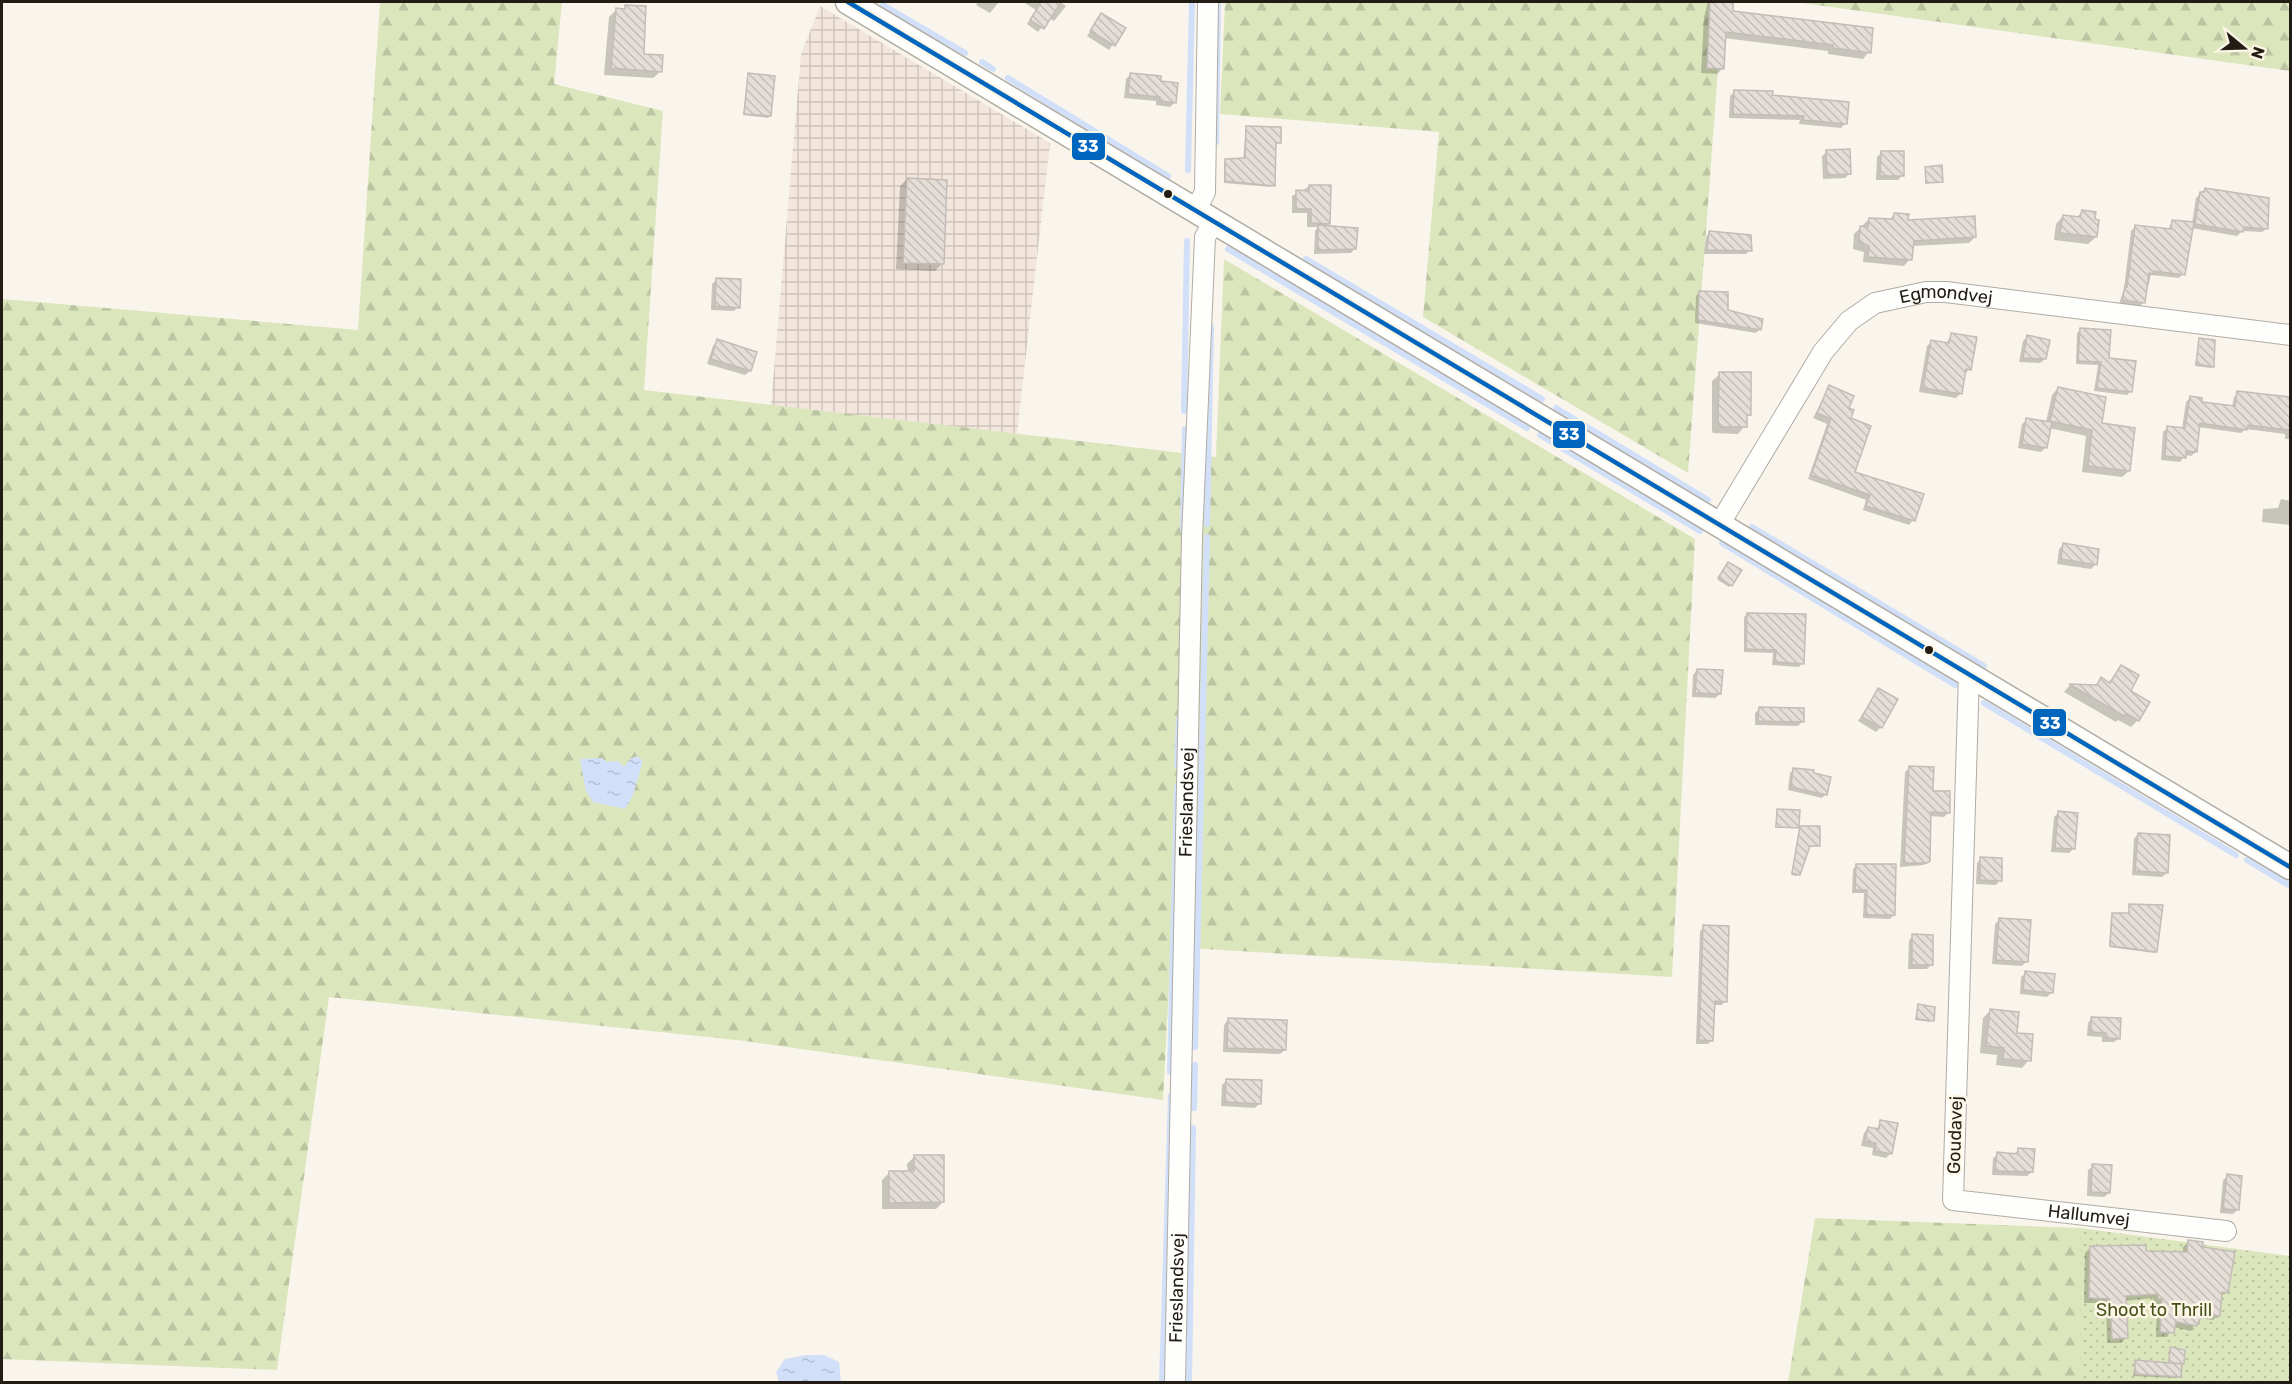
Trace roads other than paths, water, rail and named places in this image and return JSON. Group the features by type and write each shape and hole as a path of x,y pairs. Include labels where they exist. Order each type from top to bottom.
{"street":[{"path":"848,2 2290,867"},
{"name":"Frieslandsvej","path":"1175,1383 1192,538 1205,237 1208,2"},
{"name":"Egmondvej","path":"1719,525 1823,352 1849,321 1875,303 1926,292 1946,292 2290,335"},
{"name":"Goudavej","path":"1953,1200 1969,673"},
{"name":"Hallumvej","path":"1953,1200 2226,1231"}],"water":[{"path":"637,756 643,761 633,795 625,809 593,802 586,791 580,759 602,758 607,762 618,761 624,767 630,759"},
{"path":"806,1355 824,1355 839,1362 841,1382 779,1382 776,1372 785,1359"}],"waterway":[{"path":"1188,170 1192,2"},
{"path":"1216,142 1218,2"},
{"path":"883,5 965,53"},
{"path":"982,62 993,69"},
{"path":"1008,78 1168,176"},
{"path":"1184,411 1187,241"},
{"path":"1228,249 1527,428"},
{"path":"1306,259 1542,399"},
{"path":"1207,524 1211,327"},
{"path":"1556,408 1708,500"},
{"path":"1183,530 1185,429"},
{"path":"1540,435 1700,531"},
{"path":"1752,527 1984,666"},
{"path":"1195,1047 1207,537"},
{"path":"1722,543 1955,685"},
{"path":"1984,703 2236,855"},
{"path":"1177,766 1179,719"},
{"path":"1170,1072 1177,786"},
{"path":"2247,860 2290,886"},
{"path":"1194,1108 1195,1065"},
{"path":"1162,1382 1171,1096"},
{"path":"1189,1382 1193,1128"}],"park label":[{"name":"Shoot to Thrill","path":"2154,1310"}]}
